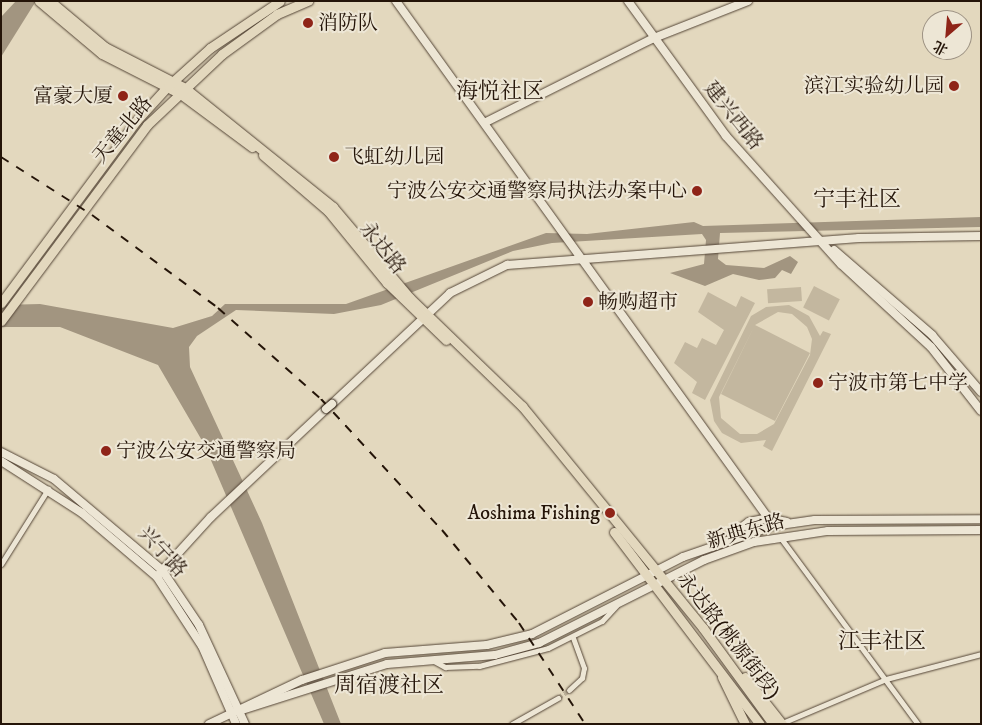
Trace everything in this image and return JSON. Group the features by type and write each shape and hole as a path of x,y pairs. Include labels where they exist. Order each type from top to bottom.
{"main road":[{"name":"天童北路","path":"1,302 125,136 171,83 210,48 280,1"},
{"name":"天童北路","path":"1,320 136,138 182,90 277,14 308,1"},
{"name":"永达路","path":"45,3 106,47 182,90 265,156 328,212 408,301 508,399 651,572"},
{"name":"永达路(桃源街段)","path":"651,572 779,723"},
{"name":"永达路(桃源街段)","path":"659,582 760,724"},
{"path":"717,665 745,724"}],"street":[{"path":"396,1 486,122 768,518"},
{"name":"建兴西路","path":"628,1 652,39 726,136 820,240 931,347 981,411"},
{"path":"486,122 652,39 748,1"},
{"path":"159,573 225,504 450,293 507,265 578,253 820,240 981,236"},
{"name":"建兴西路","path":"820,240 932,335 981,392"},
{"name":"兴宁路","path":"1,452 54,479 159,573 199,625 236,712 245,724"},
{"name":"兴宁路","path":"1,461 49,488 159,573"},
{"path":"1,564 49,488"},
{"path":"727,539 749,522 768,518 791,524"},
{"name":"新典东路","path":"236,712 302,680 386,653 469,647 532,634 566,621 651,572 727,539 791,524 981,519"},
{"name":"新典东路","path":"236,712 306,690 328,681 387,664 495,655 539,643 616,606 704,560 780,536 828,531 981,530"},
{"path":"780,536 918,724"},
{"path":"434,660 445,667 479,666 573,638 616,606"},
{"path":"569,690 582,678 584,668 573,638"},
{"path":"779,723 886,679 981,654"},
{"path":"512,724 558,698"},
{"path":"209,724 236,712"},
{"name":"兴宁路","path":"236,712 236,724"}],"shaded area":[{"path":"16,1 36,1 1,57 1,17"},
{"path":"981,217 981,227 720,233 718,259 726,265 764,268 790,256 798,262 791,274 782,270 775,278 759,280 733,274 705,286 670,273 704,264 706,240 702,234 552,243 513,251 381,305 334,314 236,310 197,336 189,347 190,367 262,523 341,724 324,724 204,444 158,365 60,327 1,327 1,305 40,304 173,328 212,316 225,304 346,304 546,233 587,234 694,222 703,226"},
{"path":"814,286 840,299 829,321 803,307"},
{"path":"801,287 802,301 768,303 767,289"},
{"path":"708,292 736,307 741,296 755,303 705,400 692,393 697,382 674,363 685,342 697,348 702,338 716,345 724,330 698,312"},
{"path":"789,305 809,316 820,336 823,331 831,334 772,451 763,446 766,440 741,443 722,433 714,421 710,400 751,316 766,307","holes":["778,312 792,314 807,327 812,339 810,355 774,424 757,434 740,434 721,418 719,397 754,327 721,394 775,421 810,353 755,325"]}],"tunnel":[{"path":"558,698 569,690"}],"railway":[{"path":"1,157 92,215 218,308 321,399 442,530 519,623 585,724"}],"place":[{"name":"消防队","path":"308,23"},
{"name":"滨江实验幼儿园","path":"954,86"},
{"name":"富豪大厦","path":"123,96"},
{"name":"飞虹幼儿园","path":"334,157"},
{"name":"宁波公安交通警察局执法办案中心","path":"697,191"},
{"name":"畅购超市","path":"588,302"},
{"name":"宁波市第七中学","path":"818,383"},
{"name":"宁波公安交通警察局","path":"106,451"},
{"name":"Aoshima Fishing","path":"610,513"}],"district":[{"name":"海悦社区","path":"500,92"},
{"name":"宁丰社区","path":"857,200"},
{"name":"江丰社区","path":"882,642"},
{"name":"周宿渡社区","path":"389,686"}]}
